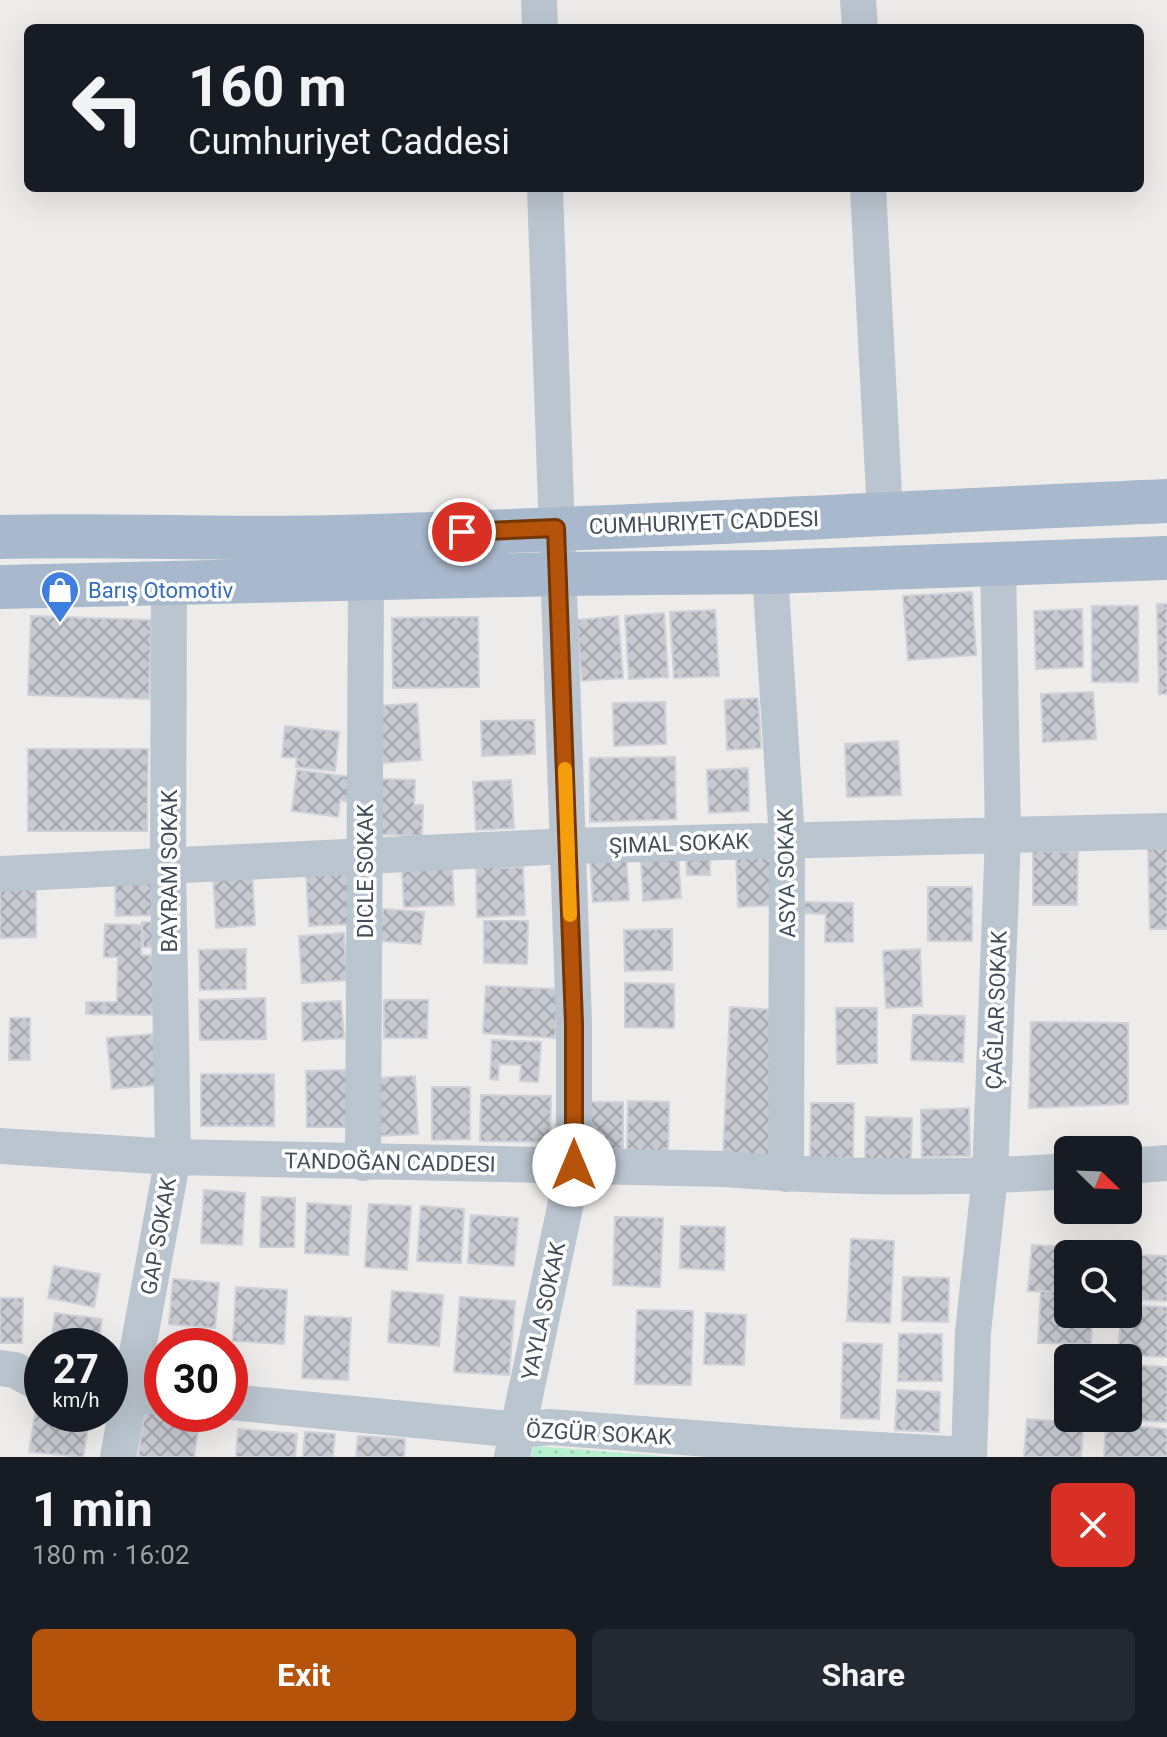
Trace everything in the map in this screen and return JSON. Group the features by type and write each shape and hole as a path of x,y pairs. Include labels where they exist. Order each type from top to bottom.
{"main road":[{"name":"CUMHURIYET CADDESI","path":"0,537 336,537 756,522 885,513 1167,501"},
{"path":"0,587 770,572 1167,558"}],"street":[{"path":"539,0 540,24"},
{"path":"858,0 860,24"},
{"name":"YAYLA SOKAK","path":"515,1443 574,1165 574,1024 545,192"},
{"path":"868,192 885,513"},
{"name":"ÇAĞLAR SOKAK","path":"969,1456 973,1332 990,1176 1003,836 998,562"},
{"name":"ASYA SOKAK","path":"770,572 787,840 786,1174"},
{"name":"DICLE SOKAK","path":"363,1163 366,580"},
{"name":"BAYRAM SOKAK","path":"169,585 168,865 173,1157"},
{"name":"ŞIMAL SOKAK","path":"0,874 568,846 1167,831"},
{"name":"TANDOĞAN CADDESI","path":"0,1146 173,1157 725,1169 786,1174 990,1176 1054,1172"},
{"name":"GAP SOKAK","path":"118,1457 134,1395 173,1157"},
{"path":"1142,1165 1167,1163"},
{"path":"0,1368 24,1375"},
{"name":"ÖZGÜR SOKAK","path":"248,1405 515,1443 550,1427 969,1456"}],"green space":[{"path":"534,1446 675,1457 531,1457"}],"building":[{"path":"972,592 976,655 908,660 903,596"},
{"path":"1157,604 1167,604 1167,694 1159,694"},
{"path":"1092,606 1138,606 1138,682 1092,682"},
{"path":"1082,609 1083,667 1036,669 1034,611"},
{"path":"715,610 719,676 674,678 670,612"},
{"path":"664,613 668,677 629,679 625,616"},
{"path":"31,616 151,620 149,699 28,695"},
{"path":"618,616 623,678 582,681 577,620"},
{"path":"478,617 479,687 393,688 392,618"},
{"path":"1093,692 1096,739 1043,742 1041,694"},
{"path":"758,698 761,748 727,750 725,700"},
{"path":"665,702 666,744 614,746 613,703"},
{"path":"417,703 421,760 383,763 379,706"},
{"path":"534,720 535,754 482,756 481,721"},
{"path":"285,726 339,732 335,771 296,767 297,758 282,757"},
{"path":"898,741 901,795 847,797 845,744"},
{"path":"28,749 148,749 147,831 28,831"},
{"path":"675,757 676,819 590,822 590,758"},
{"path":"748,768 749,811 709,813 707,770"},
{"path":"297,770 353,777 350,802 340,800 338,817 292,811"},
{"path":"379,779 415,780 414,805 423,805 422,836 377,834"},
{"path":"511,780 514,828 476,830 473,782"},
{"path":"1167,848 1167,929 1150,929 1148,849"},
{"path":"686,851 710,851 710,875 687,875"},
{"path":"1033,851 1078,852 1077,905 1033,905"},
{"path":"773,852 775,905 738,907 736,854"},
{"path":"678,855 681,898 643,901 641,857"},
{"path":"626,856 629,900 593,902 590,858"},
{"path":"500,860 500,868 523,867 525,915 477,917 476,861"},
{"path":"452,867 454,905 404,907 402,870"},
{"path":"349,869 352,924 309,926 306,872"},
{"path":"252,870 255,925 216,928 213,873"},
{"path":"154,874 156,915 116,916 115,876"},
{"path":"0,881 36,881 36,937 0,938"},
{"path":"928,887 972,887 972,941 928,941"},
{"path":"804,902 853,903 853,942 825,942 826,914 804,913"},
{"path":"383,909 424,912 421,944 380,941"},
{"path":"484,921 528,921 527,964 484,963"},
{"path":"142,922 158,922 158,947 143,947"},
{"path":"105,924 142,925 141,955 158,956 156,1015 86,1014 86,1002 117,1002 118,957 104,957"},
{"path":"672,929 672,970 625,971 624,930"},
{"path":"344,933 347,980 302,983 299,936"},
{"path":"246,949 246,989 200,990 199,950"},
{"path":"920,949 922,1006 886,1008 883,951"},
{"path":"625,983 674,984 674,1028 625,1027"},
{"path":"486,986 558,989 555,1038 483,1033"},
{"path":"265,998 266,1039 200,1040 199,1000"},
{"path":"384,1000 428,1000 427,1038 384,1038"},
{"path":"341,1001 344,1038 303,1041 302,1003"},
{"path":"730,1007 780,1010 772,1159 723,1157"},
{"path":"836,1008 877,1008 877,1063 837,1064"},
{"path":"913,1015 965,1016 963,1062 911,1060"},
{"path":"10,1018 30,1018 30,1060 9,1060"},
{"path":"1031,1022 1128,1023 1128,1104 1029,1108"},
{"path":"153,1034 158,1085 112,1089 107,1038"},
{"path":"492,1040 541,1042 538,1082 520,1081 521,1065 499,1064 498,1080 490,1079"},
{"path":"348,1070 349,1127 307,1127 306,1071"},
{"path":"201,1074 274,1074 274,1126 201,1126"},
{"path":"415,1076 418,1134 378,1136 375,1078"},
{"path":"432,1087 470,1087 470,1139 432,1140"},
{"path":"481,1095 551,1096 550,1142 480,1141"},
{"path":"628,1101 669,1102 668,1152 627,1151"},
{"path":"584,1102 623,1102 623,1149 584,1149"},
{"path":"811,1103 854,1103 853,1158 810,1158"},
{"path":"969,1108 970,1156 922,1157 921,1110"},
{"path":"866,1117 912,1118 911,1159 865,1159"},
{"path":"204,1190 245,1193 242,1245 201,1243"},
{"path":"262,1197 295,1198 294,1247 260,1247"},
{"path":"307,1203 351,1206 348,1255 305,1253"},
{"path":"369,1204 411,1206 407,1270 365,1267"},
{"path":"421,1206 464,1209 461,1263 417,1261"},
{"path":"471,1215 518,1218 514,1266 468,1263"},
{"path":"615,1217 663,1218 660,1287 613,1285"},
{"path":"681,1226 725,1227 724,1270 680,1268"},
{"path":"851,1239 894,1241 890,1323 847,1321"},
{"path":"1032,1245 1054,1246 1054,1292 1028,1291"},
{"path":"1142,1255 1167,1256 1167,1301 1142,1300"},
{"path":"54,1266 100,1274 94,1307 48,1298"},
{"path":"903,1277 949,1278 948,1322 902,1321"},
{"path":"173,1279 219,1283 215,1328 169,1324"},
{"path":"236,1287 287,1290 284,1344 248,1342 248,1328 234,1328"},
{"path":"392,1291 443,1295 439,1346 388,1342"},
{"path":"1041,1291 1054,1291 1054,1328 1092,1328 1091,1344 1038,1343"},
{"path":"460,1297 515,1301 509,1375 454,1372"},
{"path":"0,1298 23,1298 22,1343 0,1343"},
{"path":"1142,1306 1167,1307 1167,1357 1142,1356 1142,1344 1119,1344 1120,1328 1142,1328"},
{"path":"637,1310 693,1311 691,1385 635,1384"},
{"path":"55,1313 102,1319 101,1328 53,1328"},
{"path":"706,1313 746,1315 744,1365 704,1364"},
{"path":"305,1316 351,1318 348,1380 302,1378"},
{"path":"899,1334 942,1334 942,1381 898,1381"},
{"path":"843,1343 882,1344 879,1419 841,1418"},
{"path":"1142,1366 1167,1367 1167,1422 1142,1420"},
{"path":"897,1390 940,1392 939,1432 895,1430"},
{"path":"144,1416 144,1432 198,1432 194,1457 138,1457"},
{"path":"1027,1419 1054,1421 1054,1432 1082,1432 1081,1457 1024,1457"},
{"path":"1142,1427 1167,1429 1167,1457 1104,1457 1106,1432 1142,1432"},
{"path":"248,1430 297,1434 295,1457 236,1457 238,1432"},
{"path":"32,1432 87,1432 83,1457 29,1452"},
{"path":"305,1432 335,1434 333,1457 303,1457"},
{"path":"358,1436 405,1439 404,1457 356,1457"}],"slow traffic":[{"path":"565,769 570,915"}],"place":[{"name":"Barış Otomotiv","path":"60,624"}],"route":[{"path":"462,532 556,528 574,1024 574,1165"}]}
